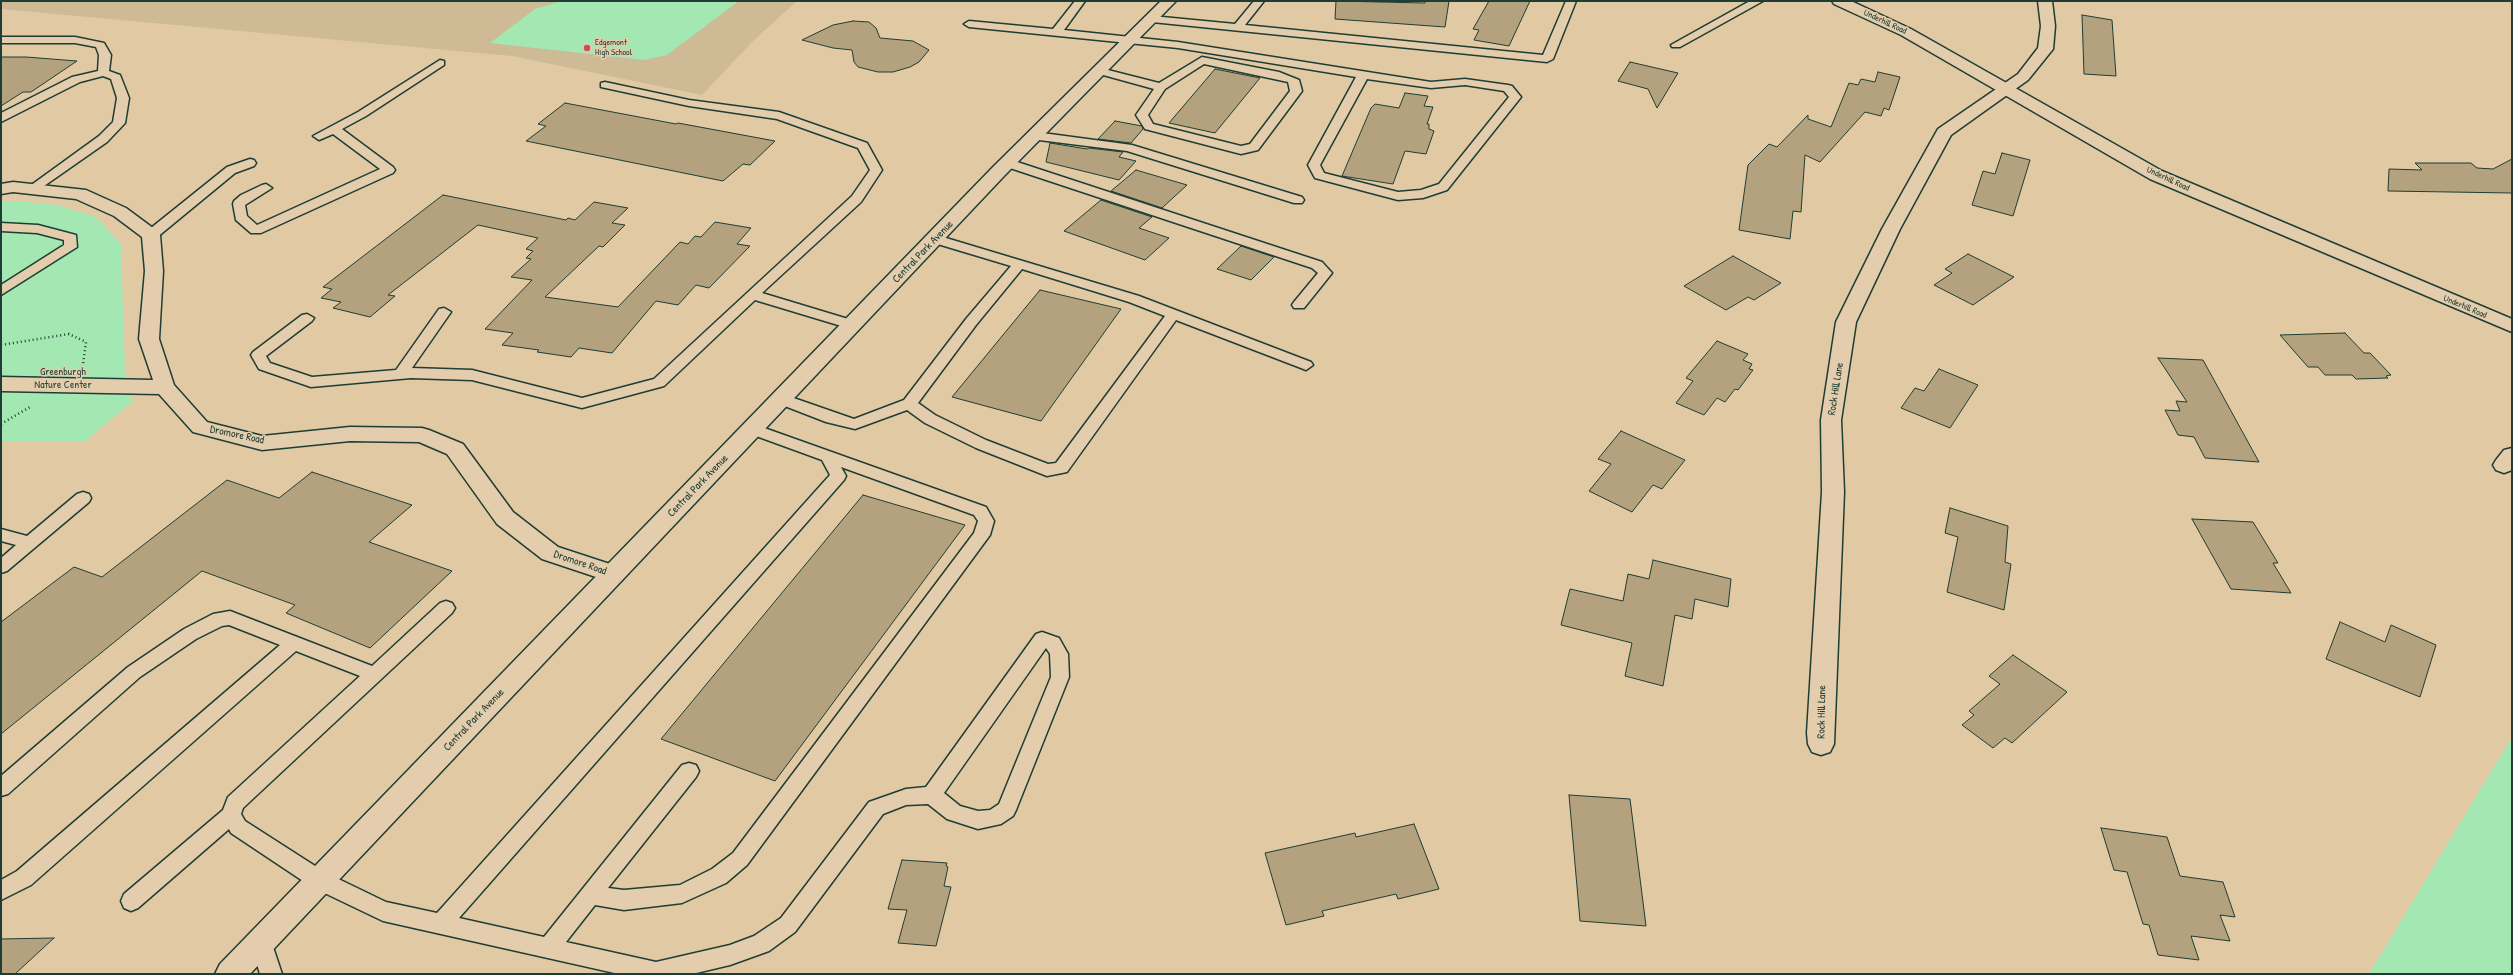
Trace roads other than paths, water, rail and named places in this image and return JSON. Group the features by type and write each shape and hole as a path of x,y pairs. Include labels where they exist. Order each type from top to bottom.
{"street":[{"name":"Central Park Avenue","path":"230,974 1008,163 1169,1"},
{"name":"Underhill Road","path":"1839,1 1906,32 2156,175 2512,326"},
{"name":"Rock Hill Lane","path":"1821,744 1820,726 1833,492 1831,420 1846,322 1891,229 1944,132 2023,77 2045,49 2048,26 2045,1"},
{"path":"1,189 13,187 80,194 120,212 151,235"},
{"name":"Dromore Road","path":"151,235 154,271 149,339 165,387 200,427 262,443 350,434 422,435 455,449 505,518 550,553 614,574"},
{"path":"1,384 165,387"}],"lane":[{"path":"1056,33 1080,1"},
{"path":"1238,27 1259,1"},
{"path":"1152,19 1547,59 1571,1"},
{"path":"1676,45 1758,1"},
{"path":"969,24 1178,45 1363,74 1430,85 1465,82 1508,88 1516,97 1443,187 1423,194 1398,196 1319,175 1314,165 1363,74"},
{"path":"1,40 75,40 100,45 105,55 103,73"},
{"path":"1100,71 1161,87 1202,60 1293,80 1296,91 1254,147 1241,150 1150,126 1142,115 1161,87"},
{"path":"319,136 334,129 440,63"},
{"path":"1,118 76,79 103,73 116,77 123,98 119,123 103,139 34,189"},
{"path":"307,318 258,355 264,366 311,382 400,374 472,375 582,403 659,382 857,199 876,170 863,146 779,116 689,103 605,86"},
{"path":"266,188 245,198 240,204 241,217 256,230 388,170 334,129"},
{"path":"1035,136 1128,148 1298,200"},
{"path":"151,235 231,170 250,163"},
{"path":"1008,163 1317,265 1325,273 1299,305"},
{"path":"1,227 38,229 71,238 70,246 1,291"},
{"path":"936,239 1134,299 1306,365"},
{"path":"782,399 831,418 855,424 909,404 971,322 1019,265"},
{"path":"752,295 853,325"},
{"path":"400,374 444,312"},
{"path":"909,404 930,419 982,444 1047,470 1061,468 1173,315"},
{"path":"590,895 624,900 682,894 719,876 740,859 982,535 986,521 980,511 753,429"},
{"path":"441,924 838,476 828,456"},
{"path":"1,567 83,498"},
{"path":"1,535 29,543"},
{"path":"131,900 231,816 235,803 446,608"},
{"path":"1,788 134,672 210,623 230,618 374,674"},
{"path":"231,816 238,827 320,880 383,911 656,972 730,955 761,944 788,926 876,808 906,797 931,794 955,764 995,703 1042,639 1053,643 1059,654 1060,677 1006,810 994,818 978,820 954,813 931,794"},
{"path":"1,891 24,878 294,643"},
{"path":"548,948 689,771"},
{"path":"261,942 271,974"}],"place":[{"name":"Edgemont High School","path":"587,48"}],"park label":[{"name":"Greenburgh Nature Center","path":"63,378"}]}
